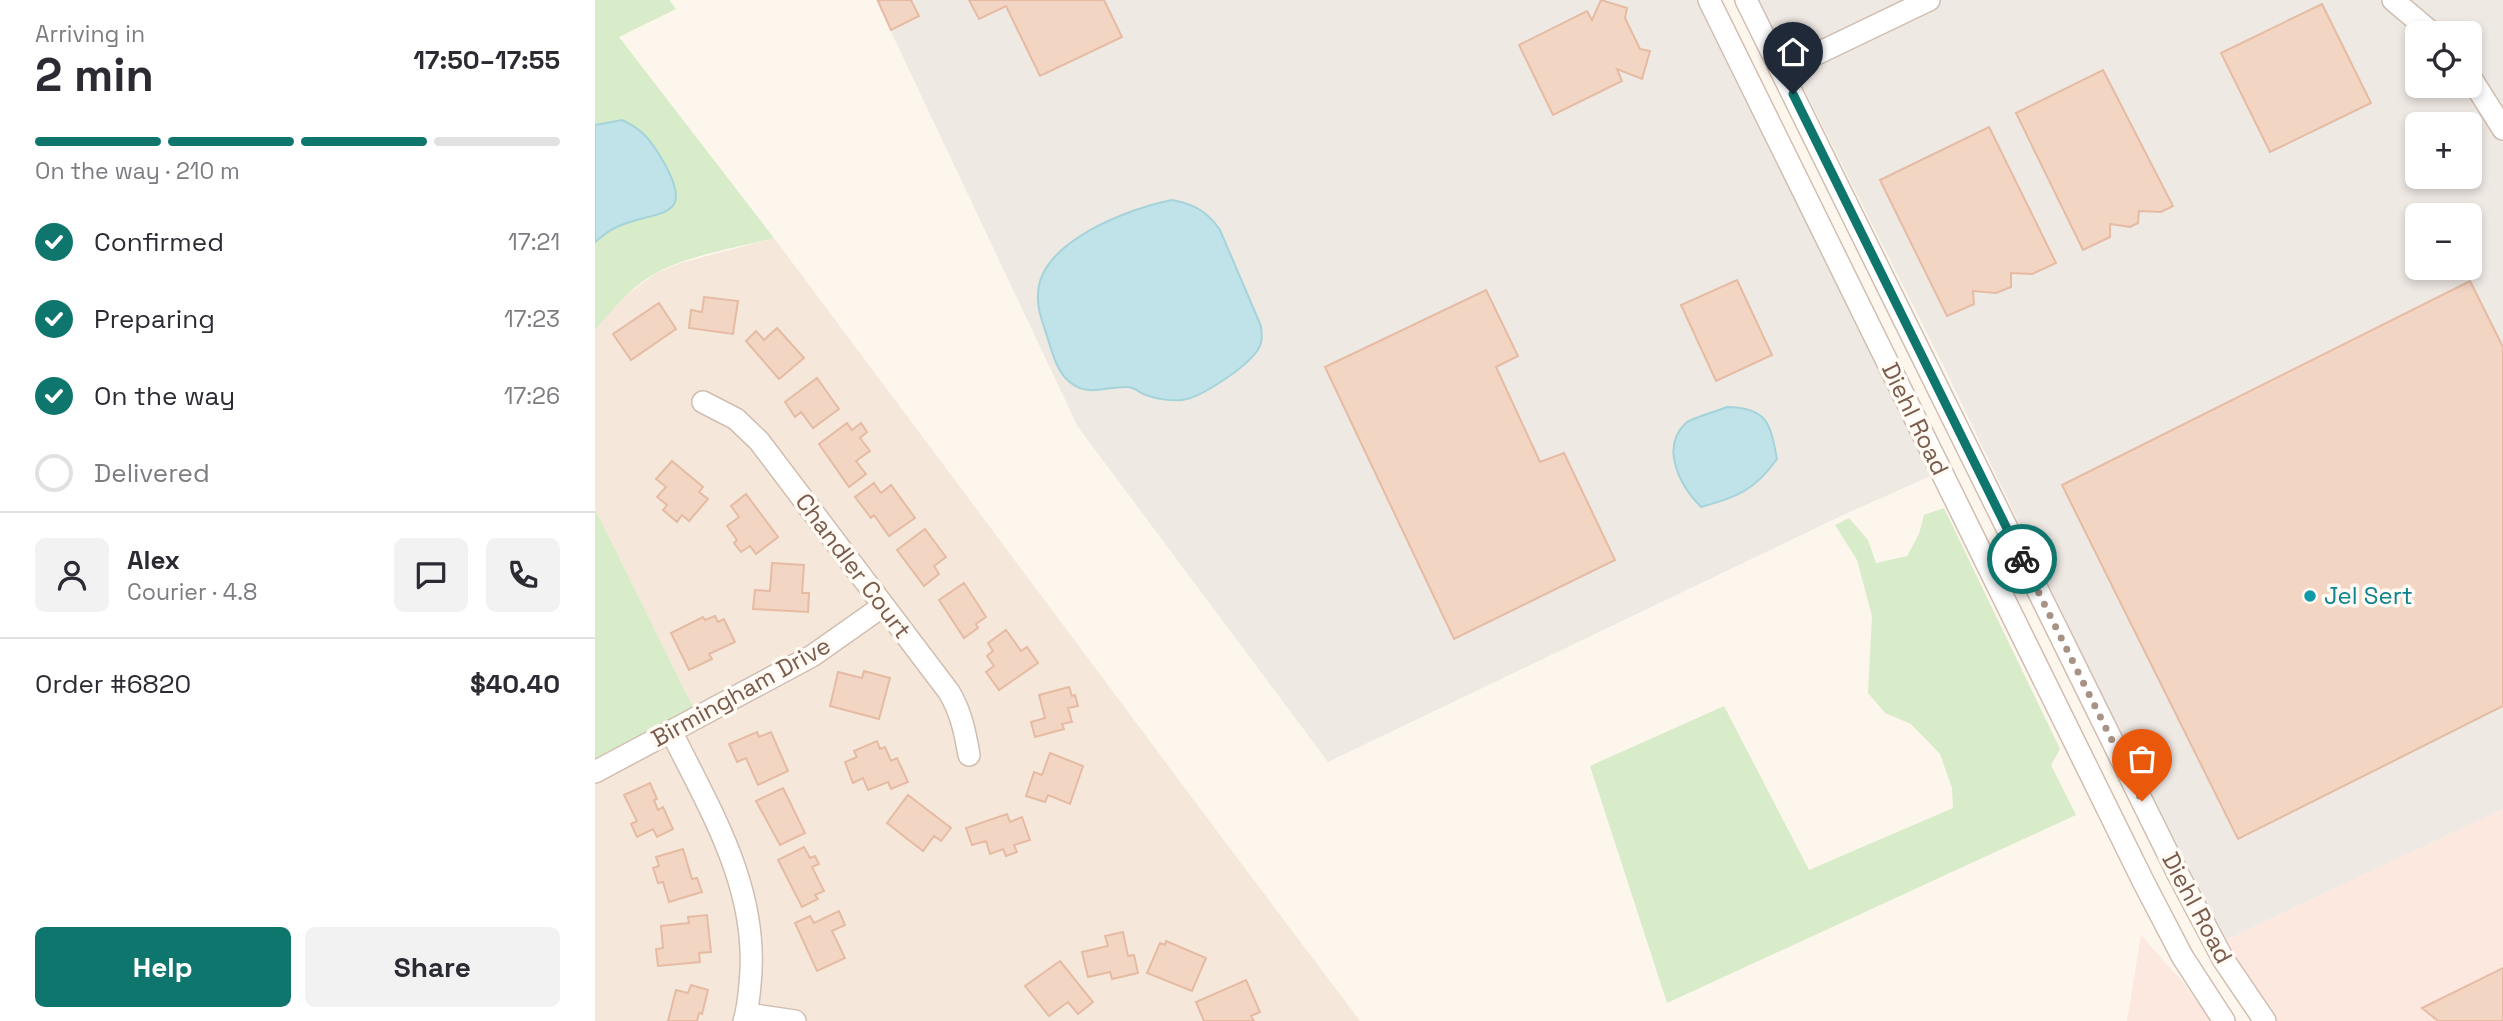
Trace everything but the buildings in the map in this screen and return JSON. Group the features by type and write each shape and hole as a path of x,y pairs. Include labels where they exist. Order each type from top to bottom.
{"street":[{"name":"Diehl Road","path":"1709,0 2149,894 2182,956 2224,1021"},
{"name":"Diehl Road","path":"1746,0 2185,888 2223,959 2265,1021"},
{"path":"1781,71 1929,0"},
{"path":"2393,0 2418,21"},
{"path":"2482,96 2503,129"},
{"name":"Chandler Court","path":"703,402 736,419 759,441 957,705 969,755"},
{"name":"Birmingham Drive","path":"595,772 812,656 883,606"},
{"path":"671,731 730,850 744,891 752,949 745,1018 795,1021"}],"shaded area":[{"path":"876,0 1698,0 1933,475 1843,515 1328,762 1078,427"},
{"path":"1759,0 2503,0 2503,809 2221,942 1944,367"},
{"path":"774,238 1360,1021 595,1021 595,762 693,707 595,509 595,330 620,300 656,273 681,263"},
{"path":"2503,809 2503,1021 2277,1021 2221,942"},
{"path":"2141,935 2182,981 2211,1021 2127,1021"}],"green space":[{"path":"595,0 669,0 676,9 619,37 774,238 696,257 654,274 630,292 595,330"},
{"path":"1944,508 2060,749 2051,765 2076,815 1667,1003 1590,766 1724,706 1809,870 1953,808 1952,788 1940,754 1911,724 1885,713 1868,693 1872,616 1857,560 1835,525 1849,518 1868,540 1876,563 1907,556 1919,534 1924,515"},
{"path":"595,509 693,707 595,762"}],"water":[{"path":"622,120 651,142 673,181 676,195 674,204 668,210 614,228 595,242 595,125"},
{"path":"1172,200 1200,210 1211,218 1220,230 1261,326 1262,339 1259,348 1223,381 1200,394 1182,400 1154,398 1130,387 1091,390 1078,387 1062,374 1051,349 1038,305 1042,276 1053,259 1089,231 1133,211"},
{"path":"1727,407 1751,410 1765,420 1777,459 1752,486 1725,500 1701,507 1680,478 1674,444 1686,423"}],"way so far":[{"path":"2022,559 2142,801"}],"place":[{"name":"Jel Sert","path":"2310,596"}],"route":[{"path":"1793,94 2022,559"}]}
